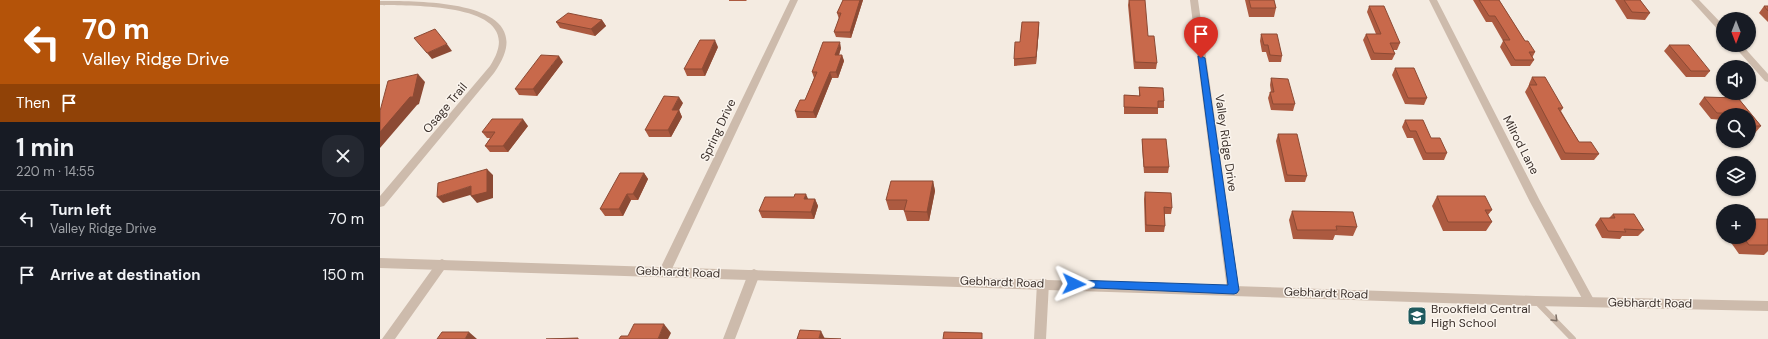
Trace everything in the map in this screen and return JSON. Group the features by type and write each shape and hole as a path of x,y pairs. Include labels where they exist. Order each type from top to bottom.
{"street":[{"name":"Spring Drive","path":"665,271 794,0"},
{"name":"Valley Ridge Drive","path":"1194,0 1234,290"},
{"name":"Milrod Lane","path":"1433,0 1535,202 1589,301"},
{"path":"1695,0 1716,22"},
{"name":"Osage Trail","path":"380,3 426,4 474,8 494,19 500,28 503,40 502,50 497,62 468,100 380,202"},
{"path":"1743,52 1768,79"},
{"name":"Gebhardt Road","path":"380,263 1043,283 1536,301 1768,306"},
{"path":"388,339 442,264"},
{"path":"729,339 754,274"},
{"path":"1040,339 1043,283"}],"lane":[{"path":"1536,301 1572,339"}],"building":[{"path":"843,0 860,0 850,32 834,32 841,13 837,13"},
{"path":"1129,0 1145,0 1148,36 1154,36 1157,63 1135,62"},
{"path":"1249,0 1274,0 1276,8 1251,8"},
{"path":"1479,0 1499,0 1525,41 1528,41 1535,52 1529,52 1534,60 1515,60 1503,40 1510,40 1495,16 1489,16"},
{"path":"1624,0 1640,0 1650,13 1632,12"},
{"path":"1369,6 1384,6 1400,43 1390,43 1395,54 1374,53 1366,34 1381,34"},
{"path":"568,13 602,20 591,29 556,22"},
{"path":"1022,22 1039,22 1036,57 1014,59 1015,42 1020,42"},
{"path":"435,29 447,44 427,53 414,38"},
{"path":"1261,34 1277,34 1282,56 1270,55 1268,45 1264,45"},
{"path":"700,40 715,40 702,69 684,69"},
{"path":"823,42 840,42 835,55 842,55 836,72 830,72 813,112 795,111 800,100 805,100 817,72 812,72"},
{"path":"1669,45 1689,45 1710,71 1691,71"},
{"path":"541,55 559,56 533,89 515,89"},
{"path":"1395,68 1414,68 1427,98 1408,98"},
{"path":"418,74 413,97 410,97 380,132 380,111 388,81"},
{"path":"1532,77 1545,77 1563,108 1558,108 1579,142 1591,142 1599,154 1565,153 1529,85 1537,85"},
{"path":"1271,78 1288,79 1295,104 1273,104 1270,92 1274,92"},
{"path":"1139,87 1163,88 1164,101 1158,101 1158,108 1124,107 1124,95 1140,96"},
{"path":"664,96 679,97 672,110 679,110 668,130 645,130"},
{"path":"1704,97 1716,97 1716,100 1740,100 1746,108 1716,108 1716,112"},
{"path":"492,119 523,119 503,146 485,146 495,132 482,132"},
{"path":"1405,120 1423,120 1431,138 1440,138 1447,153 1426,153 1416,131 1410,131"},
{"path":"1756,120 1761,126 1756,126"},
{"path":"1278,134 1297,134 1307,176 1287,175"},
{"path":"1142,139 1166,139 1169,167 1144,167"},
{"path":"487,169 487,192 471,196 471,186 437,197 438,183"},
{"path":"620,173 644,173 633,194 627,194 619,209 600,209"},
{"path":"891,181 933,181 927,212 904,211 907,200 886,200"},
{"path":"1145,192 1171,193 1172,208 1164,207 1165,226 1146,225"},
{"path":"795,194 806,194 804,199 815,199 811,212 759,211 765,197 794,197"},
{"path":"1437,196 1485,196 1492,210 1485,210 1492,222 1448,222"},
{"path":"1292,211 1353,212 1357,227 1336,226 1337,230 1297,230"},
{"path":"1613,214 1634,214 1644,230 1624,229 1626,232 1608,231 1600,218 1615,218"},
{"path":"1756,219 1768,219 1768,245 1748,244 1756,244"},
{"path":"634,324 664,324 658,339 619,339 621,336 628,336"},
{"path":"800,330 821,331 819,338 841,339 797,339"},
{"path":"442,332 469,332 465,339 437,339"},
{"path":"944,332 982,333 982,339 943,339"},
{"path":"578,338 578,339 546,339"}],"place":[{"name":"Brookfield Central High School","path":"1417,316"}],"route":[{"path":"1074,284 1234,290 1201,58"}]}
